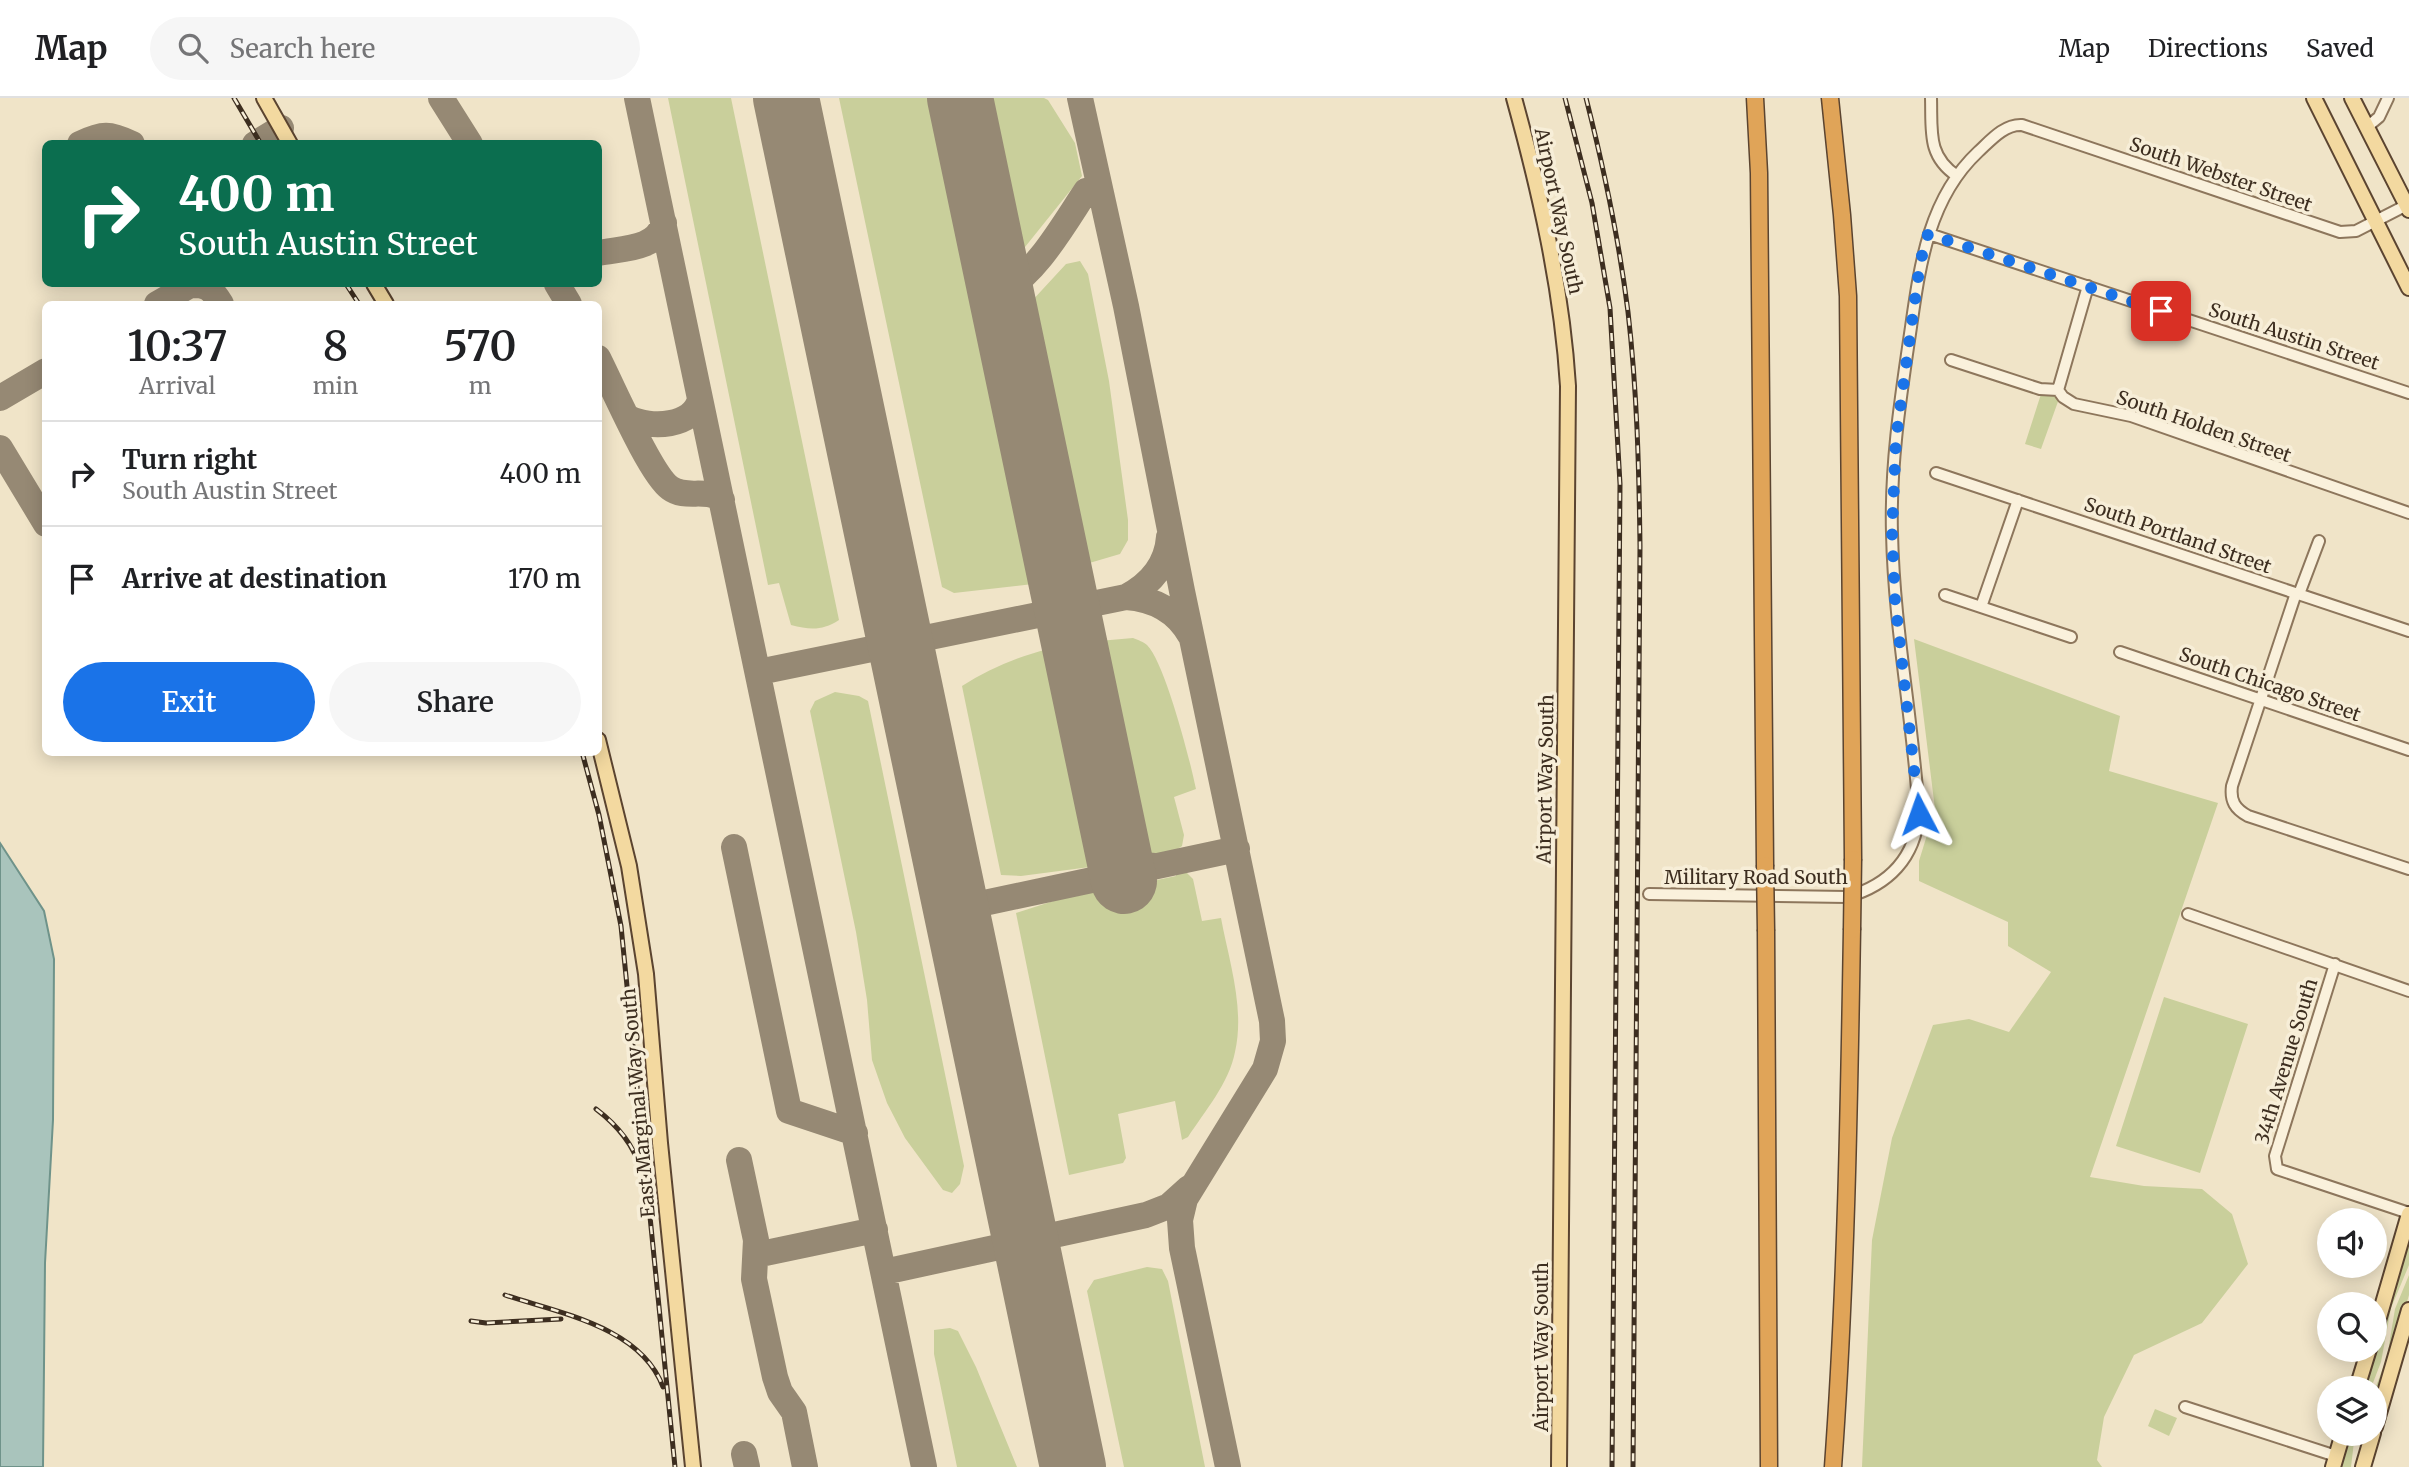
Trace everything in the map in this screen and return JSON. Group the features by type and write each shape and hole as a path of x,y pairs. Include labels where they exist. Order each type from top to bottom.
{"highway":[{"path":"1755,98 1759,173 1769,1467"},
{"path":"1830,98 1847,296 1853,859 1843,1300 1833,1467"}],"main road":[{"path":"264,98 288,140"},
{"name":"Airport Way South","path":"1514,98 1542,209 1563,328 1568,386 1559,1467"},
{"path":"2314,98 2409,288"},
{"path":"2352,98 2408,207"},
{"name":"East Marginal Way South","path":"602,756 629,866 646,974 660,1143 693,1467"},
{"path":"2386,1292 2409,1214"},
{"path":"2387,1386 2409,1310"},
{"path":"2363,1467 2369,1446"}],"street":[{"path":"1931,98 1935,153 1947,169 1957,176"},
{"path":"2367,127 2379,117 2388,98"},
{"name":"Military Road South","path":"1649,894 1847,897 1871,888 1889,877 1906,858 1914,840 1919,814 1895,600 1892,509 1896,439 1920,263 1937,211 1967,162 1998,133 2015,124 2022,125"},
{"name":"South Webster Street","path":"2022,125 2330,229 2356,231 2408,207"},
{"name":"South Austin Street","path":"1928,234 2409,393"},
{"path":"2059,390 2088,286"},
{"name":"South Holden Street","path":"1951,359 2040,389 2059,390 2063,397 2074,404 2131,416 2409,513"},
{"name":"South Portland Street","path":"1936,473 2409,631"},
{"path":"1981,607 2018,500"},
{"path":"2319,541 2260,700 2231,792 2235,807 2248,816 2409,869"},
{"path":"1945,595 2071,637"},
{"name":"South Chicago Street","path":"2120,652 2409,750"},
{"path":"2188,914 2409,991"},
{"name":"34th Avenue South","path":"2335,964 2275,1156 2277,1169 2409,1214"},
{"path":"2185,1407 2335,1461"}],"green space":[{"path":"668,98 731,98 839,620 821,628 791,625 779,583 768,585"},
{"path":"839,98 932,98 1033,584 954,593 942,587"},
{"path":"990,98 1048,100 1075,143 1082,176 1021,252"},
{"path":"1080,261 1088,274 1109,381 1128,520 1128,540 1120,554 1086,564 1030,303 1066,264"},
{"path":"2041,394 2060,396 2041,449 2025,444"},
{"path":"1133,638 1147,645 1161,671 1176,713 1196,789 1174,797 1184,835 1182,846 1175,851 1147,856 1140,845 1099,641"},
{"path":"1914,639 2120,716 2109,771 2218,803 2090,1177 2144,1186 2202,1189 2232,1214 2248,1264 2202,1323 2134,1355 2104,1417 2097,1460 2102,1467 1862,1467 1872,1240 1892,1138 1933,1025 1969,1019 2009,1032 2051,972 2008,946 2008,922 1919,881 1919,861 1935,809"},
{"path":"1048,649 1090,853 1090,867 1021,876 1001,875 962,686 1004,664"},
{"path":"835,692 859,696 868,701 964,1166 960,1184 952,1193 943,1190 905,1138 887,1103 872,1060 867,1000 856,932 810,711 815,701"},
{"path":"1176,871 1187,873 1193,879 1202,921 1221,918 1232,968 1238,1019 1235,1052 1228,1075 1188,1137 1182,1140 1175,1101 1118,1114 1126,1158 1123,1163 1069,1175 1016,913 1094,888 1097,895 1157,883 1157,880 1176,876"},
{"path":"2164,997 2248,1024 2200,1173 2116,1146"},
{"path":"2409,1234 2409,1265 2391,1308 2387,1330 2387,1309"},
{"path":"1147,1267 1162,1269 1168,1281 1205,1467 1124,1467 1087,1291 1094,1280"},
{"path":"2409,1275 2409,1295 2385,1376 2380,1376 2387,1362 2395,1309"},
{"path":"950,1328 958,1331 976,1367 1017,1467 957,1467 934,1354 934,1330"},
{"path":"2372,1362 2381,1362 2376,1376 2368,1376"},
{"path":"2155,1409 2177,1418 2169,1436 2148,1426"},
{"path":"2346,1446 2353,1446 2351,1467 2340,1467"}],"water":[{"path":"0,843 44,911 54,959 53,1120 45,1263 43,1467 0,1467"}],"taxiway":[{"path":"441,98 467,140"},
{"path":"637,98 924,1467"},
{"path":"1080,98 1126,306 1182,591 1272,1021 1273,1041 1265,1069 1185,1199 1180,1220 1182,1248 1228,1467"},
{"path":"262,140 281,128"},
{"path":"89,140 106,136 123,140"},
{"path":"1001,290 1013,284 1037,262 1086,191 1099,188"},
{"path":"602,252 646,243 660,232 664,223"},
{"path":"162,301 187,287"},
{"path":"206,287 219,301"},
{"path":"559,287 567,301"},
{"path":"602,366 642,448 662,480 676,491 709,494 722,500"},
{"path":"0,398 42,373"},
{"path":"629,418 648,424 670,423 689,415 700,399"},
{"path":"0,448 42,517"},
{"path":"759,672 1126,597 1156,573 1165,556 1169,537"},
{"path":"1126,597 1146,600 1163,607 1178,619 1190,635"},
{"path":"1115,836 1130,858 1140,864 1155,866"},
{"path":"734,847 789,1111 855,1133"},
{"path":"956,909 1237,849"},
{"path":"739,1160 756,1240 754,1279 775,1377 780,1392 794,1412 805,1467"},
{"path":"884,1272 1146,1215 1169,1206 1189,1188"},
{"path":"756,1255 875,1230"},
{"path":"744,1454 747,1467"}],"runway":[{"path":"786,98 1073,1467"},
{"path":"960,98 1124,881"}],"railway":[{"path":"234,98 259,140"},
{"path":"1565,98 1592,203 1610,308 1620,484 1612,1467"},
{"path":"1586,98 1610,205 1628,312 1638,458 1640,546 1633,1467"},
{"path":"348,287 357,301"},
{"path":"583,756 599,815 621,926 675,1467"},
{"path":"596,1109 623,1135 640,1168"},
{"path":"505,1295 573,1316 618,1336 637,1350 652,1367 663,1387"},
{"path":"471,1321 486,1323 561,1319"}],"route":[{"path":"1919,814 1917,777 1895,600 1892,532 1896,439 1920,263 1928,234 2161,311"}]}
